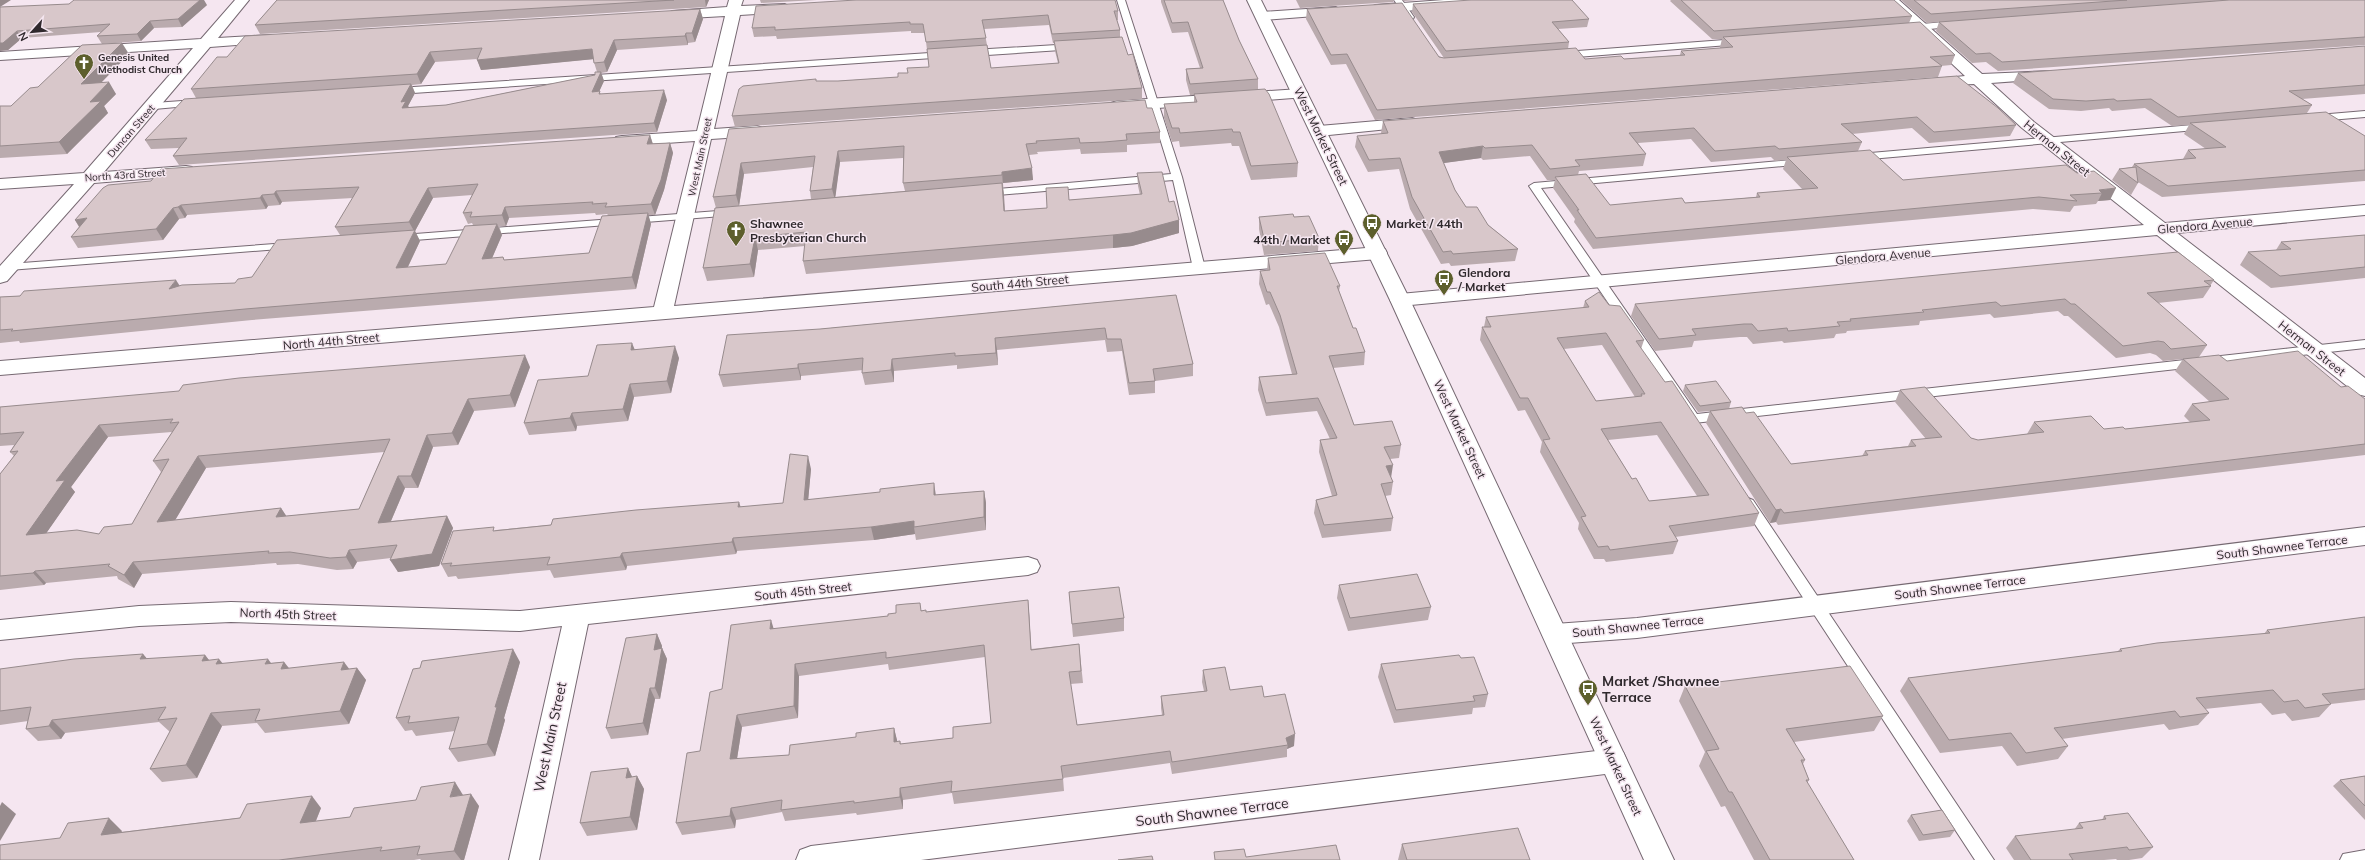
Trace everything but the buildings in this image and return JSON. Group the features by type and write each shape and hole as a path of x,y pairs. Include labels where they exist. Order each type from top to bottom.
{"street":[{"name":"Duncan Street","path":"4,272 91,178 154,106 242,0"},
{"name":"West Market Street","path":"1254,0 1378,253 1659,860"},
{"path":"1363,9 1400,3 1503,0"},
{"name":"Herman Street","path":"1892,0 2047,140 2365,389"},
{"path":"655,16 735,6 803,7"},
{"name":"West Main Street","path":"662,313 735,6"},
{"path":"1262,16 1348,10"},
{"path":"0,56 285,39"},
{"path":"1915,84 2065,72"},
{"path":"1098,108 1300,94"},
{"path":"1319,131 1430,122"},
{"path":"609,142 775,130"},
{"name":"North 43rd Street","path":"0,184 206,170"},
{"name":"Glendora Avenue","path":"1400,300 2365,210"},
{"name":"South 44th Street","path":"662,313 1378,253"},
{"name":"North 44th Street","path":"0,368 662,313"},
{"name":"South Shawnee Terrace","path":"1555,634 1637,628 2365,536"},
{"name":"South 45th Street","path":"577,615 1028,566"},
{"name":"North 45th Street","path":"0,630 139,616 231,612 520,621 577,615"},
{"name":"West Main Street","path":"524,860 577,615"},
{"name":"South Shawnee Terrace","path":"811,860 1613,761"}],"lane":[{"path":"1121,0 1130,43 1154,104 1177,178 1199,268"},
{"path":"1400,3 1416,26"},
{"path":"1900,29 1968,23"},
{"path":"1553,56 1751,42"},
{"path":"385,91 1079,46"},
{"path":"154,106 210,102"},
{"path":"2309,119 2365,114"},
{"path":"1844,158 2214,126"},
{"path":"1702,432 1534,186 1813,161"},
{"path":"979,193 1177,178"},
{"path":"391,239 741,213"},
{"path":"4,272 296,246"},
{"path":"1694,419 2365,344"},
{"path":"1741,492 1814,605 1984,860"},
{"path":"2349,860 2365,858"}],"place":[{"name":"Genesis United Methodist Church","path":"84,80"},
{"name":"Market / 44th","path":"1372,240"},
{"name":"Shawnee Presbyterian Church","path":"736,247"},
{"name":"44th / Market","path":"1344,256"},
{"name":"Glendora / Market","path":"1444,296"},
{"name":"Market /Shawnee Terrace","path":"1588,706"}]}
